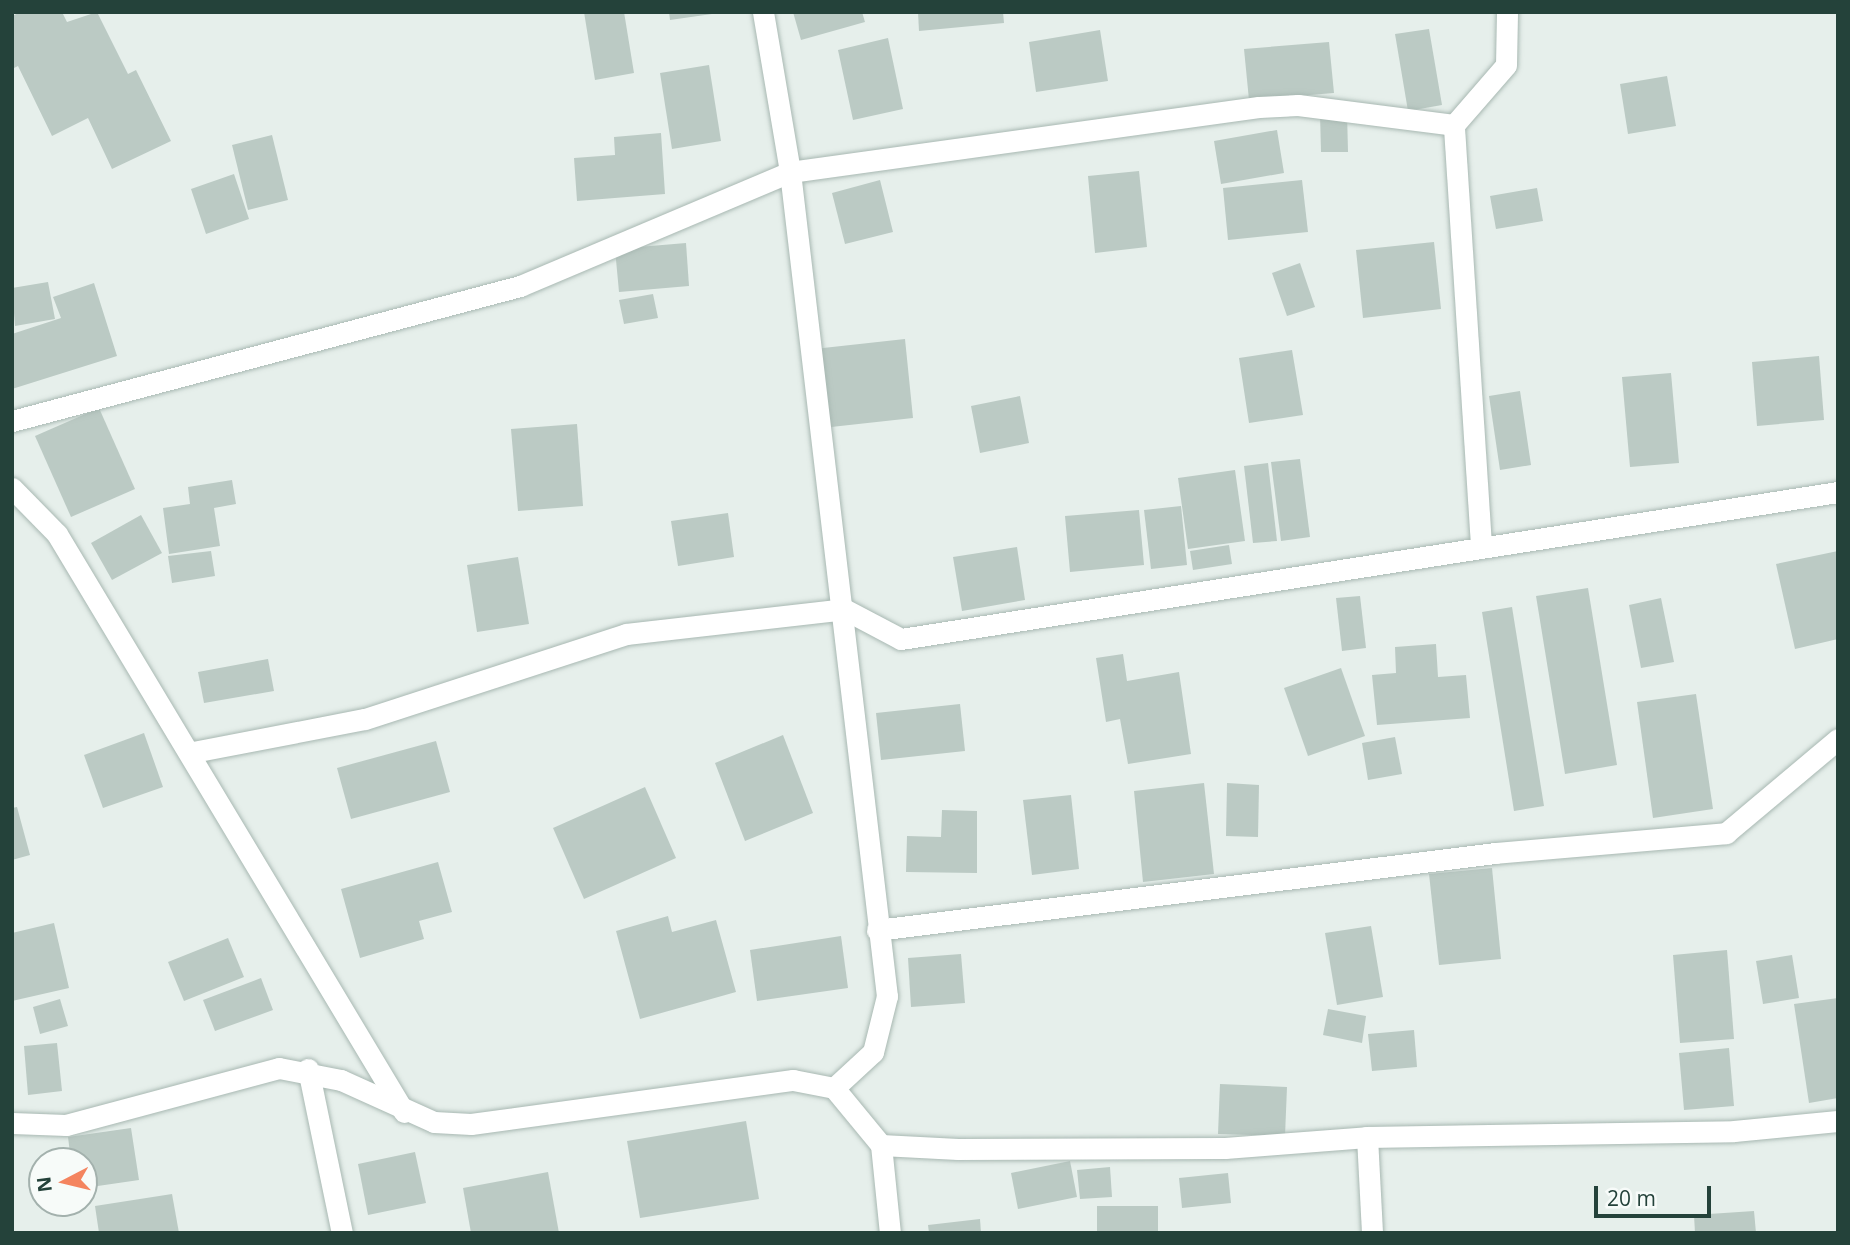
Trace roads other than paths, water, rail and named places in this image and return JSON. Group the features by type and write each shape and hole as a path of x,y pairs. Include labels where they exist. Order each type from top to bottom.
{"street":[{"path":"763,12 790,172 845,609 877,930 887,996 882,1028 873,1052 834,1088"},
{"path":"1481,545 1454,125 1506,65 1507,12"},
{"path":"12,421 520,286 790,172 1259,107 1298,105 1454,125"},
{"path":"12,488 57,534 193,752 404,1112"},
{"path":"193,752 389,712 626,634 845,609 901,639 1481,545 1838,492"},
{"path":"877,930 1495,853 1726,833 1838,739"},
{"path":"308,1069 342,1233"},
{"path":"12,1123 66,1125 237,1077 308,1069 404,1112 434,1122 471,1124 793,1080 834,1088 881,1145 890,1233"},
{"path":"881,1145 1225,1148 1367,1137 1734,1131 1838,1121"},
{"path":"1367,1137 1372,1233"}]}
